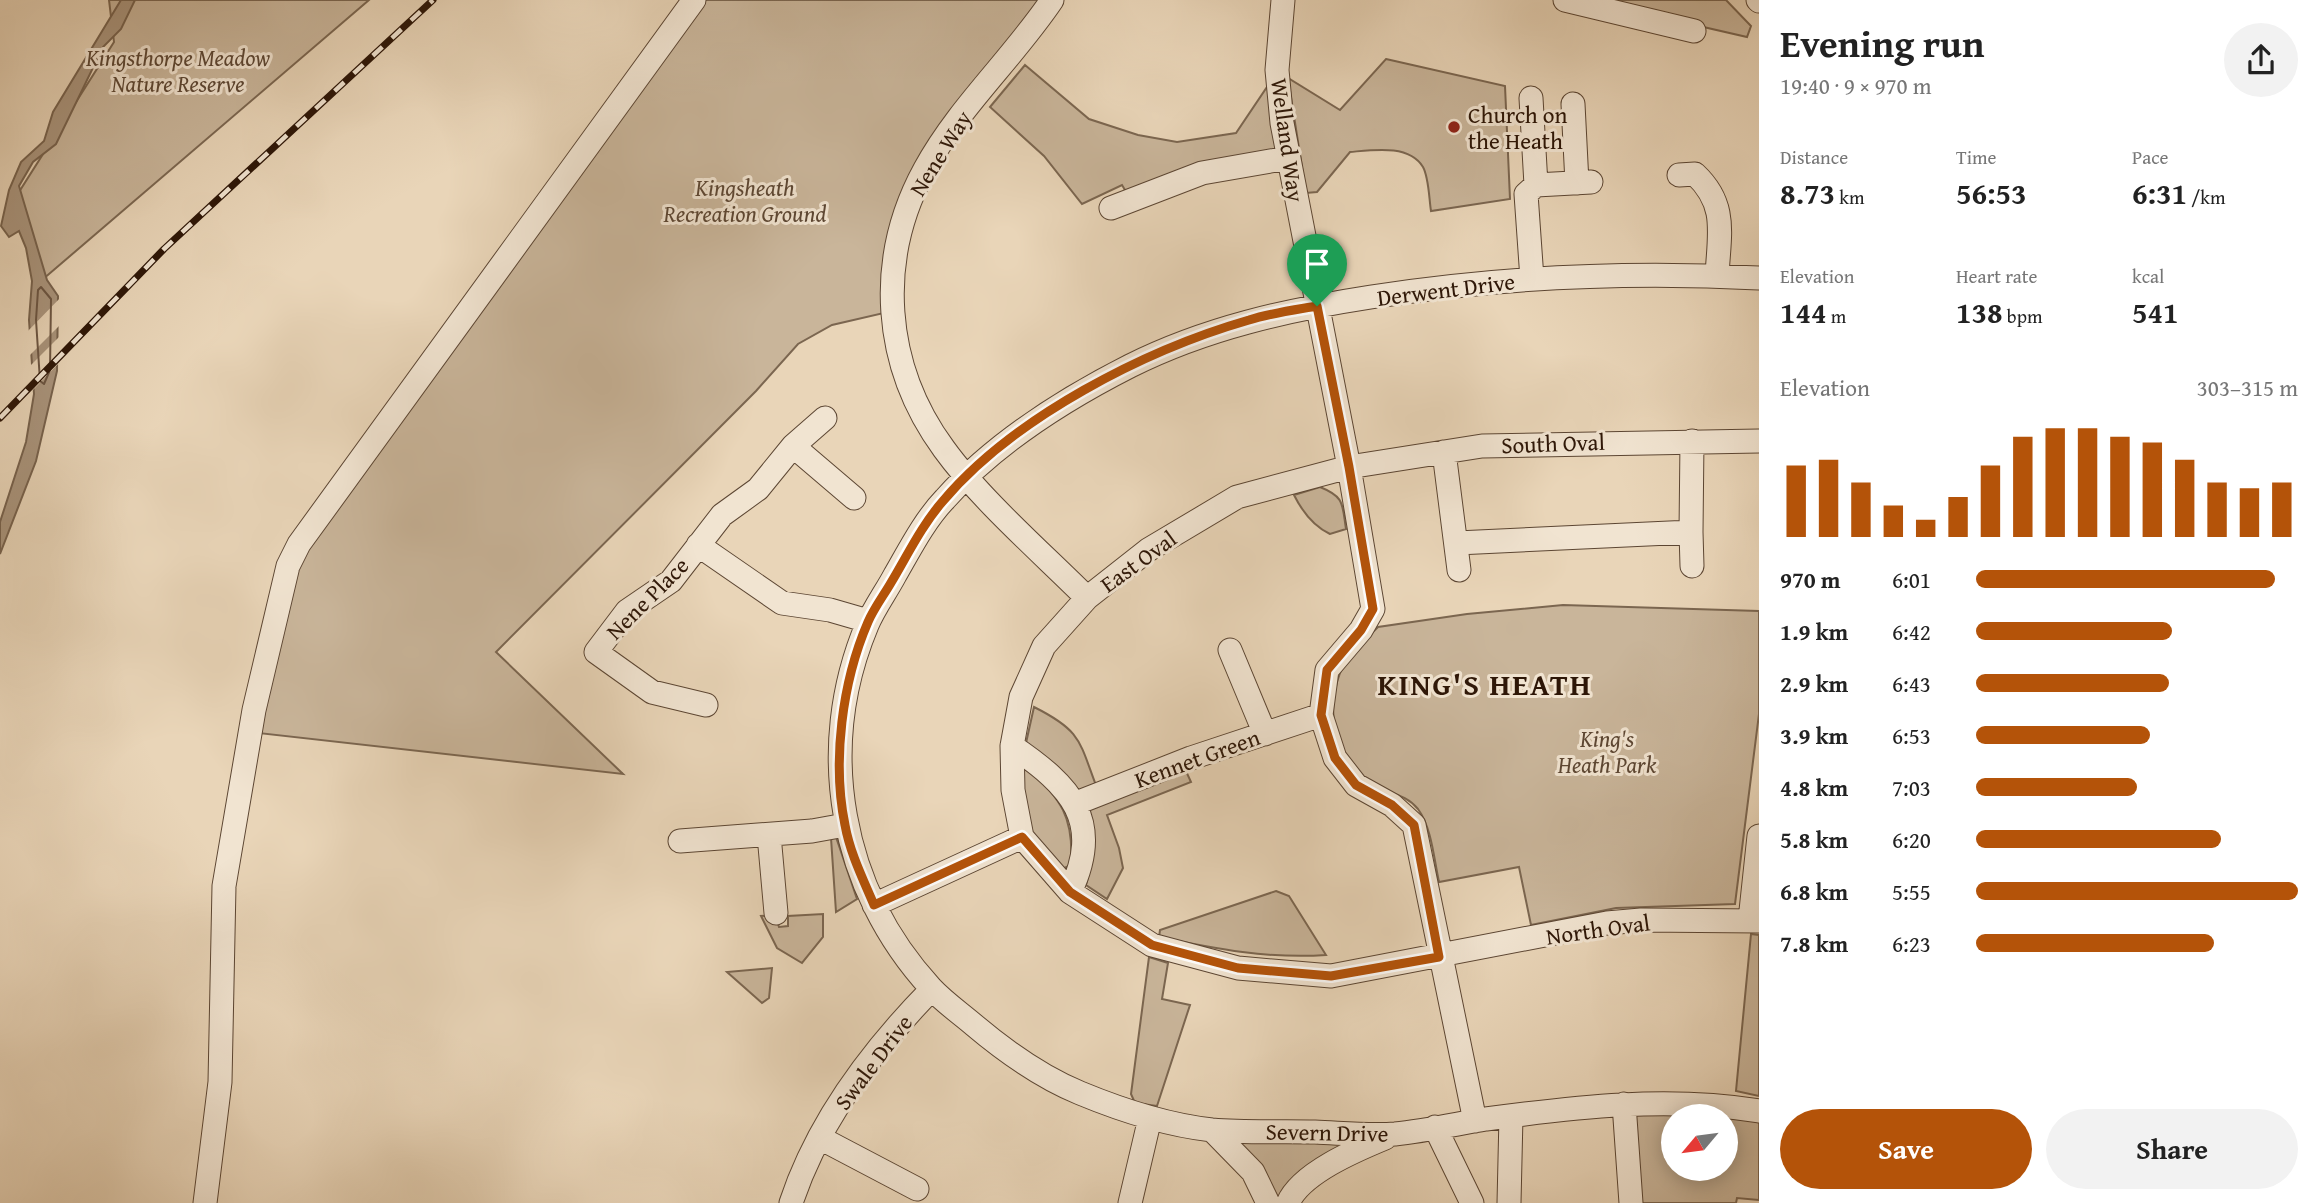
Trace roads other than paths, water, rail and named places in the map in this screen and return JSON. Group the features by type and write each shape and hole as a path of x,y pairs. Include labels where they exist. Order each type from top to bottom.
{"street":[{"path":"205,1203 220,1082 224,886 257,697 288,566 299,544 694,0"},
{"name":"Nene Way","path":"1052,0 948,132 925,169 910,199 896,244 891,311 903,375 931,431 967,477 1087,598"},
{"name":"Welland Way","path":"1283,0 1277,87 1373,609 1361,630 1327,670 1321,715"},
{"path":"1565,0 1694,31"},
{"path":"1531,98 1536,185"},
{"path":"1532,279 1526,194 1536,185 1584,182 1573,104"},
{"path":"1111,208 1202,173 1288,158"},
{"path":"1679,175 1695,174 1711,189 1720,209 1717,276"},
{"name":"Derwent Drive","path":"845,825 840,762 846,705 855,661 868,621 926,522 967,477 1001,446 1037,421 1131,366 1187,341 1250,319 1441,286 1569,276 1759,278"},
{"name":"Nene Place","path":"706,705 652,692 596,652 627,611 671,581 722,515 758,489 793,446 825,418"},
{"name":"South Oval","path":"1349,467 1482,446 1759,440"},
{"path":"1692,441 1692,566"},
{"path":"793,446 854,498"},
{"path":"1444,452 1459,570"},
{"name":"East Oval","path":"1022,837 1013,790 1012,746 1021,697 1044,646 1087,598 1148,550 1237,497 1349,467"},
{"path":"1457,543 1690,532"},
{"name":"Nene Place","path":"698,545 782,603 830,610 868,621"},
{"path":"1230,650 1265,734"},
{"path":"1321,715 1335,758 1356,785 1392,805 1414,825 1439,957 1475,1121"},
{"name":"Kennet Green","path":"1074,804 1321,715"},
{"path":"1012,746 1047,770 1074,804 1087,838 1082,868 1070,892"},
{"path":"680,841 769,835 845,825"},
{"name":"Severn Drive","path":"845,825 858,868 874,905 932,989 1008,1053 1075,1091 1150,1118 1212,1130 1395,1134 1511,1116 1625,1104 1731,1107 1759,1111"},
{"path":"769,835 776,913"},
{"path":"1755,921 1759,836"},
{"path":"874,905 1022,837 1070,892 1152,945 1238,968 1331,976 1439,957"},
{"name":"North Oval","path":"1439,957 1607,923 1641,920 1755,921"},
{"name":"Swale Drive","path":"791,1203 820,1138 846,1093 889,1032 932,989"},
{"path":"1625,1104 1631,1203"},
{"path":"1509,1203 1511,1116"},
{"path":"1130,1203 1150,1118"},
{"path":"1435,1127 1472,1203"},
{"path":"1212,1130 1253,1172 1268,1203"},
{"path":"1287,1203 1293,1190 1352,1152 1395,1134"},
{"path":"820,1138 917,1189"}],"water":[{"path":"121,0 135,0 121,29 103,47 56,144 33,162 19,186 47,280 58,296 57,371 36,461 0,554 0,522 26,442 34,394 29,320 32,281 26,248 19,231 9,237 1,226 9,190 21,162 44,141 53,112"}],"railway":[{"path":"0,418 164,249 433,0"}],"place":[{"name":"Church on the Heath","path":"1454,127"}],"district":[{"name":"KING'S HEATH","path":"1485,684"}],"park label":[{"name":"Kingsthorpe Meadow Nature Reserve","path":"178,70"},
{"name":"Kingsheath Recreation Ground","path":"745,200"},
{"name":"King's Heath Park","path":"1607,751"}]}
